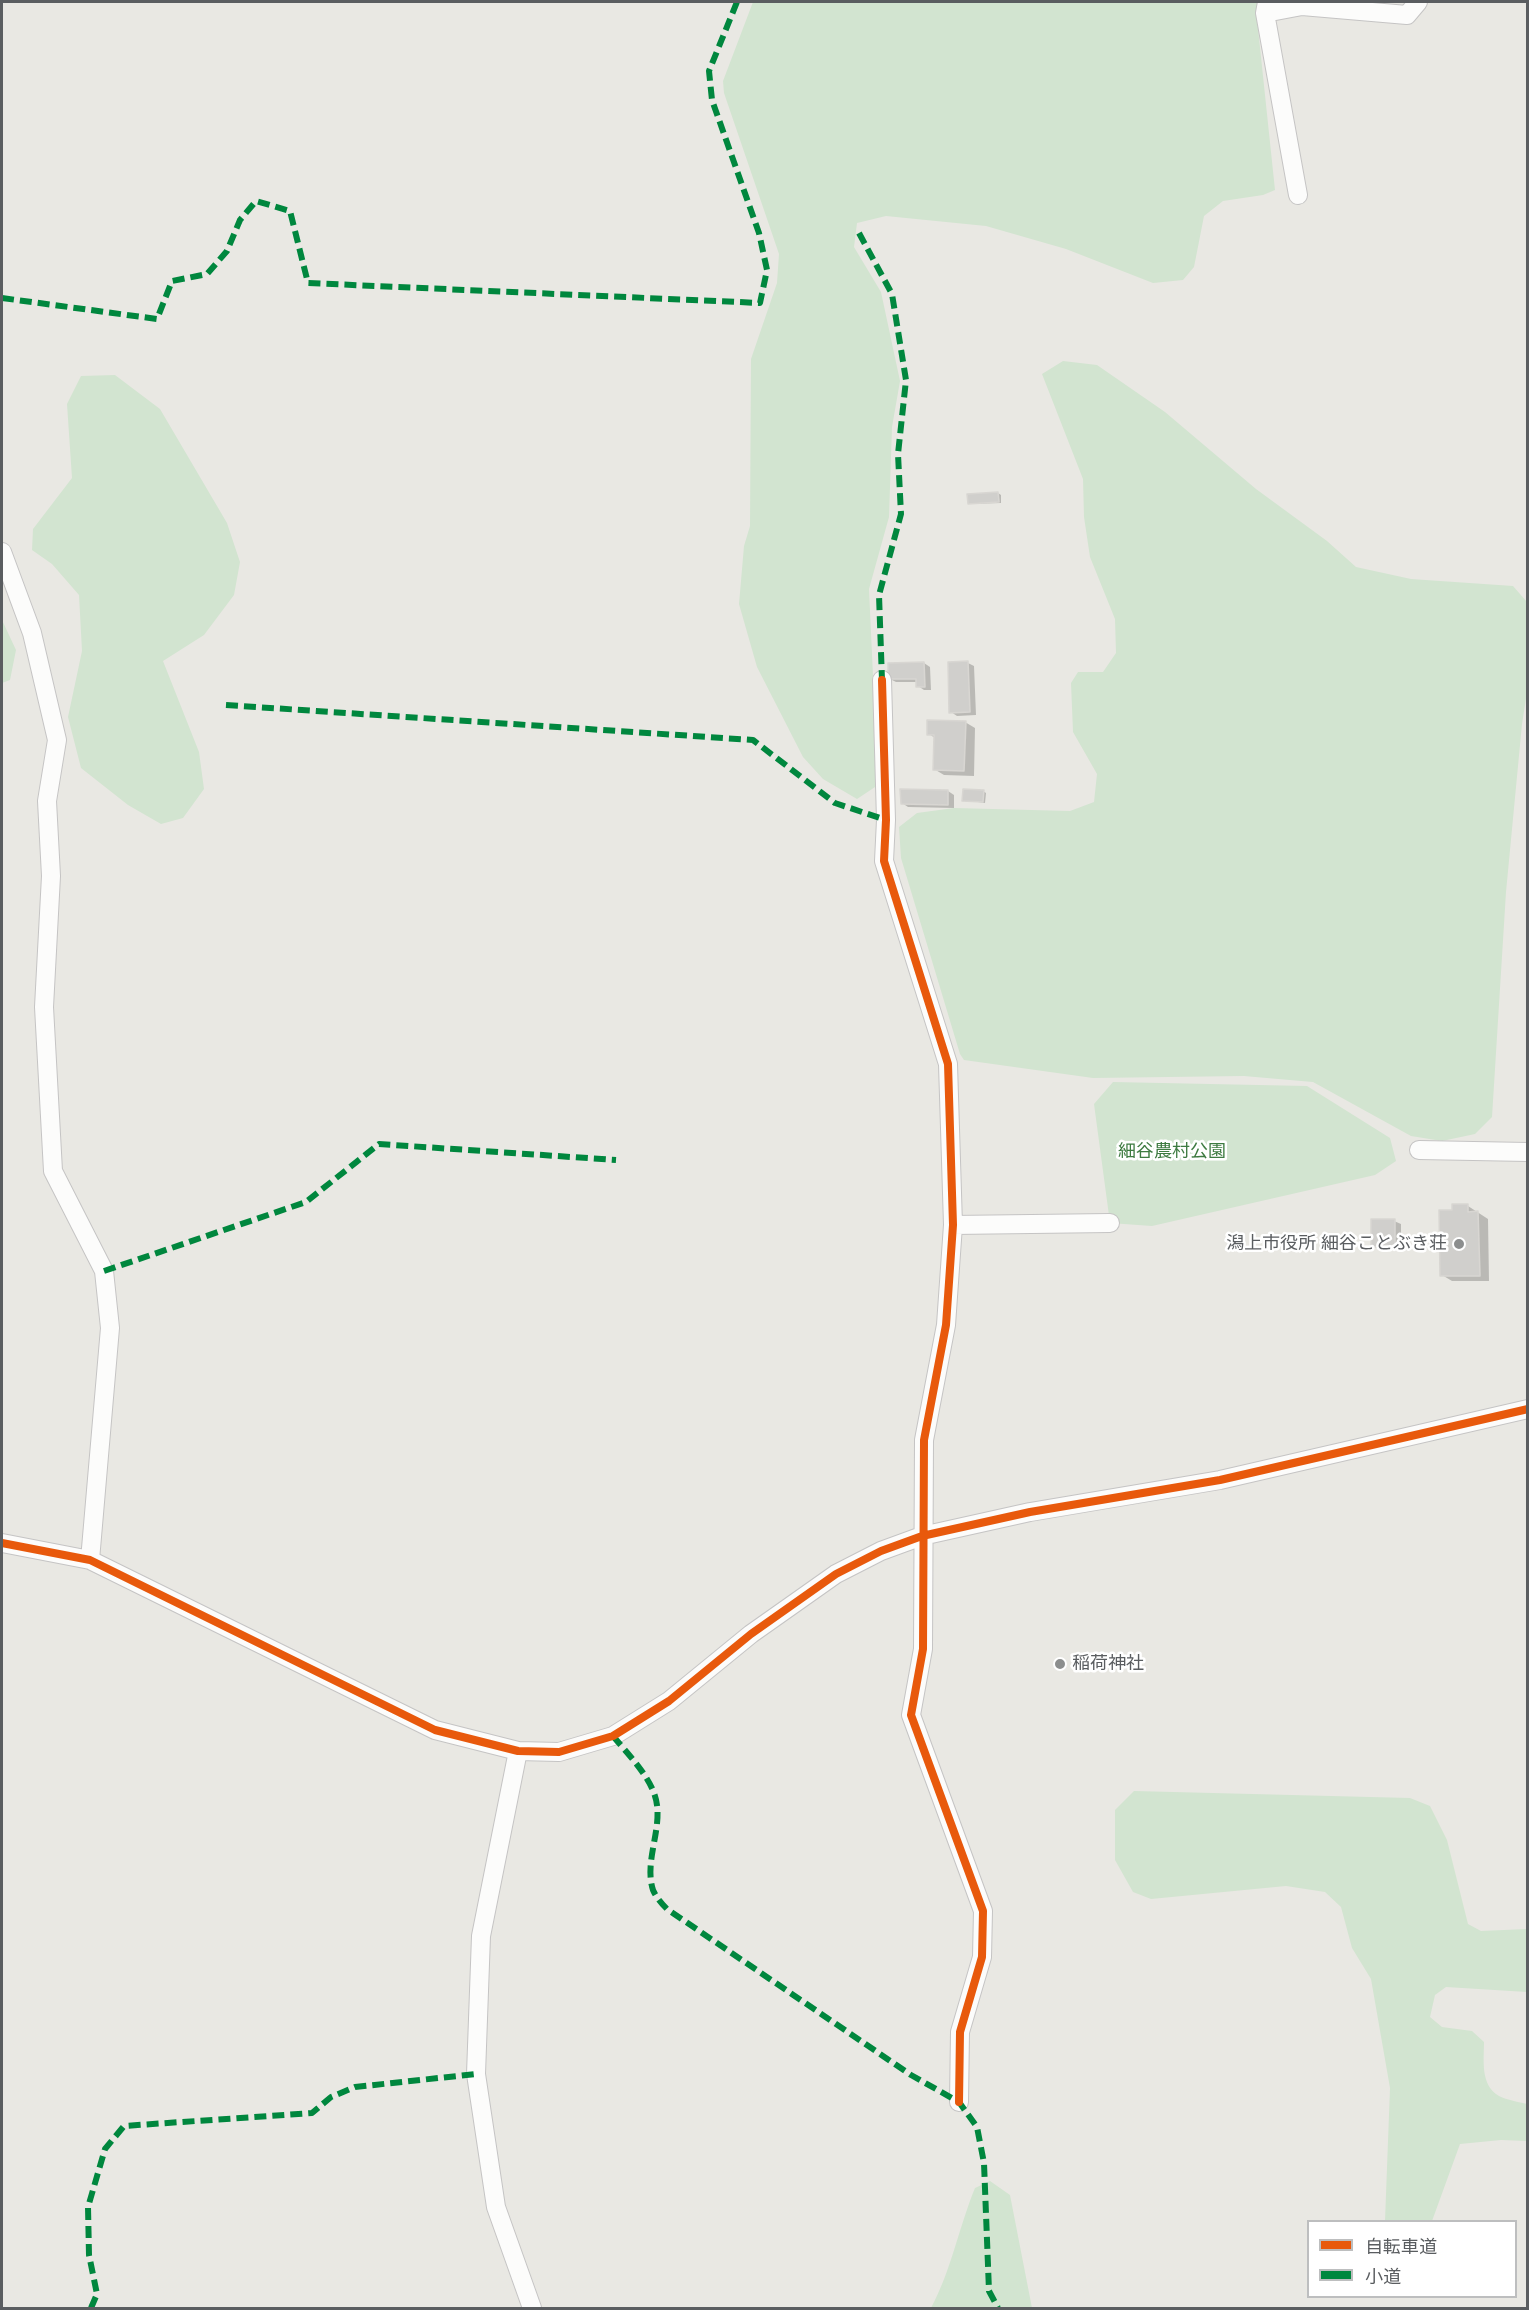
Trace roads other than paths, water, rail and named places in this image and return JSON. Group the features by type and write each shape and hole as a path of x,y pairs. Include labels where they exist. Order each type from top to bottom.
{"street":[{"path":"1298,195 1266,7 1302,6 1407,15 1418,2"},
{"path":"2,552 32,633 57,740 47,801 51,876 44,1007 53,1171 104,1271 110,1328 90,1560"},
{"path":"882,680 886,820 884,861 948,1064 953,1225 946,1325 924,1440 923,1649 911,1715 983,1911 982,1957 960,2032 959,2102"},
{"path":"1419,1150 1527,1152"},
{"path":"953,1225 1110,1223"},
{"path":"2,1543 90,1560 435,1730 518,1751 559,1752 613,1736 669,1701 751,1634 836,1574 881,1551 922,1536 1030,1512 1220,1480 1527,1409"},
{"path":"518,1751 481,1936 476,2074 496,2207 532,2308"}],"place":[{"name":"潟上市役所 細谷ことぶき荘","path":"1459,1244"},
{"name":"稲荷神社","path":"1060,1664"}],"park label":[{"name":"細谷農村公園","path":"1172,1152"}]}
